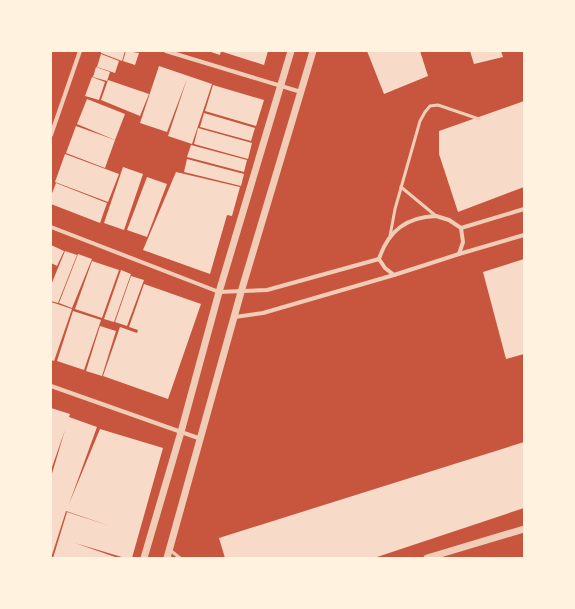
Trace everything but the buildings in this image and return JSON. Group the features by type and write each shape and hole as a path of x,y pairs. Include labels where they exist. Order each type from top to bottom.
{"street":[{"path":"51,135 80,51"},
{"path":"166,51 301,92"},
{"path":"144,558 181,432 219,292 291,51"},
{"path":"167,558 241,292 313,51"},
{"path":"460,228 524,209"},
{"path":"394,275 385,268 379,259 382,248 390,236 405,224 422,217 436,216 449,220 460,228 463,242 459,254"},
{"path":"51,227 219,292 267,290 379,259"},
{"path":"235,317 263,313 524,235"},
{"path":"51,386 201,439"},
{"path":"427,558 524,529"}],"lane":[{"path":"390,236 401,187 420,121 425,112 430,106 438,105 479,119"},
{"path":"401,187 436,216"},
{"path":"169,550 180,558"}]}
